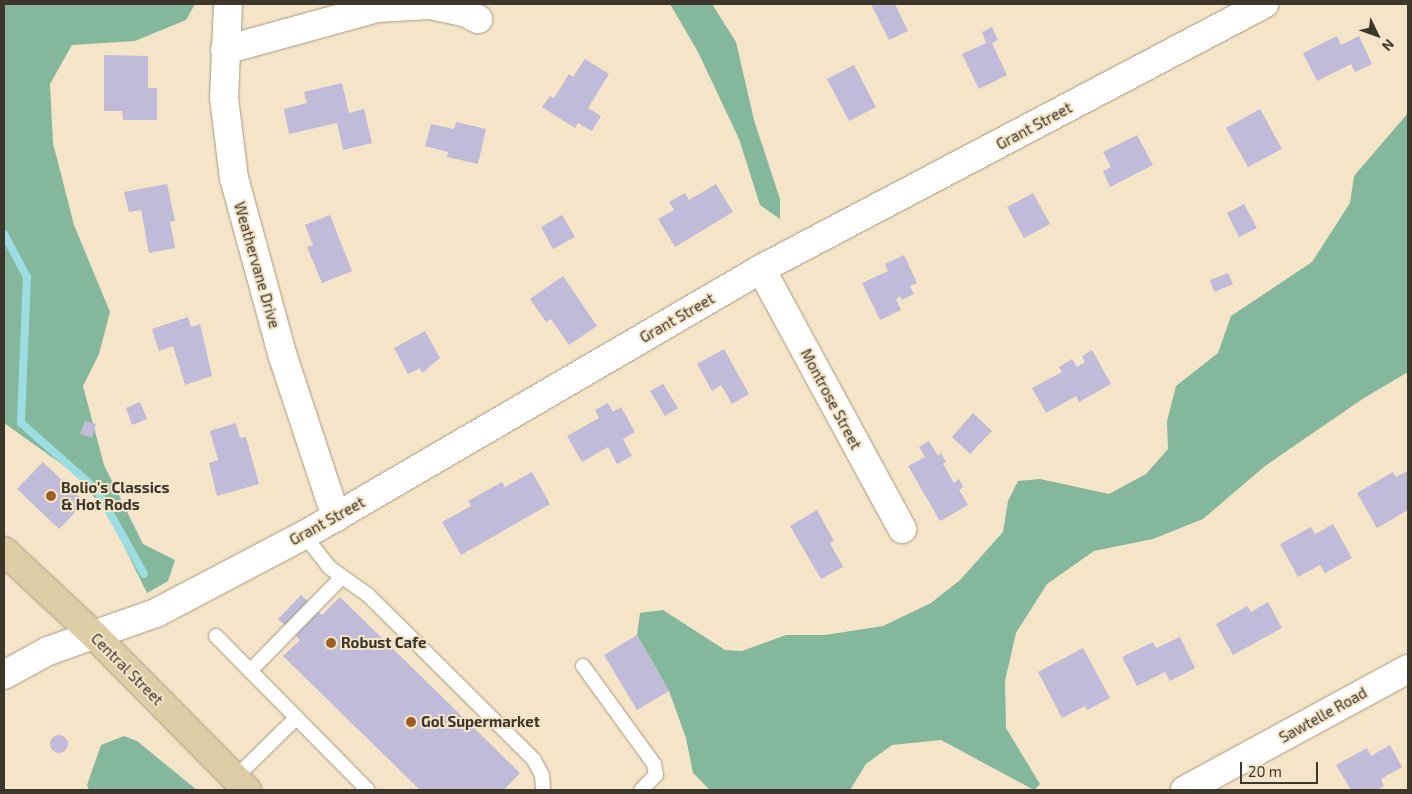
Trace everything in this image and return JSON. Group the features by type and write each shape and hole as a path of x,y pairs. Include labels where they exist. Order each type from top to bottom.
{"main road":[{"name":"Central Street","path":"4,551 94,635 241,784"}],"street":[{"name":"Weathervane Drive","path":"228,4 225,50 229,145 242,217 283,357 336,518"},
{"name":"Grant Street","path":"4,675 48,651 156,613 336,518 761,269 1264,4"},
{"path":"225,50 377,8 430,5 450,8 478,19"},
{"name":"Montrose Street","path":"761,269 902,529"},
{"name":"Sawtelle Road","path":"1185,790 1408,669"}],"lane":[{"path":"304,535 341,578 372,599 534,760 542,775 543,790"},
{"path":"250,672 341,578"},
{"path":"216,636 368,790"},
{"path":"583,666 654,764 656,775 641,790"},
{"path":"241,784 296,718"}],"green space":[{"path":"4,4 195,4 186,20 135,41 72,45 50,84 53,143 74,225 110,312 99,354 83,386 104,465 143,544 175,560 168,581 147,593 110,518 77,475 4,423"},
{"path":"670,4 712,4 736,42 754,120 780,199 780,219 760,205 739,139 698,52"},
{"path":"1408,113 1408,372 1364,398 1265,466 1203,519 1153,539 1094,551 1047,584 1016,633 1005,681 1006,728 1040,784 1034,790 941,740 892,745 866,764 850,790 710,790 693,773 686,738 669,691 637,635 640,613 663,610 725,650 742,651 786,635 825,635 883,626 931,603 960,580 1003,532 1008,501 1018,481 1040,479 1109,494 1146,474 1168,449 1167,421 1176,386 1218,353 1231,316 1312,262 1350,203 1354,176"},
{"path":"124,736 137,741 197,790 89,790 87,785 101,745"}],"building":[{"path":"871,4 895,4 908,31 889,40"},
{"path":"992,27 998,40 992,43 1007,75 979,89 962,54 986,43 982,32"},
{"path":"1337,36 1341,45 1359,36 1372,64 1355,72 1351,64 1317,81 1303,53"},
{"path":"104,55 148,56 148,88 157,88 157,120 123,120 122,111 104,111"},
{"path":"585,59 609,74 588,108 601,116 592,131 578,123 575,128 542,107 550,96 554,98 569,74 573,77"},
{"path":"854,65 876,107 849,121 827,79"},
{"path":"342,83 349,113 364,109 372,143 343,150 337,123 289,134 284,109 307,103 304,92"},
{"path":"1260,109 1282,149 1248,167 1226,128"},
{"path":"456,122 486,129 478,164 447,157 448,152 425,146 431,124 454,129"},
{"path":"1137,135 1153,165 1110,187 1103,171 1111,167 1103,152"},
{"path":"167,184 175,221 170,222 175,248 149,253 141,210 129,212 124,192"},
{"path":"716,184 733,212 675,247 658,219 674,210 669,202 685,193 689,200"},
{"path":"1033,193 1050,224 1024,238 1007,207"},
{"path":"1244,204 1257,228 1239,237 1227,213"},
{"path":"330,215 352,271 322,283 307,247 313,245 305,225"},
{"path":"562,215 575,237 553,249 541,227"},
{"path":"904,255 917,283 910,286 914,294 902,300 900,296 896,299 901,310 880,320 862,283 888,271 885,264"},
{"path":"1228,273 1233,284 1214,292 1210,280"},
{"path":"563,276 597,326 569,345 551,319 546,322 530,299"},
{"path":"188,317 191,327 200,324 212,376 185,385 173,346 159,351 152,329"},
{"path":"425,331 440,358 422,373 420,368 408,374 394,348"},
{"path":"724,349 749,394 732,404 721,385 712,391 697,364"},
{"path":"1092,350 1111,384 1079,402 1076,396 1046,413 1032,388 1062,372 1059,367 1072,359 1077,367 1085,362 1082,356"},
{"path":"663,384 678,408 665,416 650,391"},
{"path":"140,402 147,419 132,425 126,408"},
{"path":"608,403 613,412 621,407 635,432 623,439 632,456 617,464 608,447 582,462 567,436 599,418 595,410"},
{"path":"973,413 992,431 970,454 952,437"},
{"path":"85,421 96,424 92,438 80,434"},
{"path":"236,423 240,438 246,437 259,484 217,496 209,463 218,460 210,431"},
{"path":"929,441 938,456 941,453 946,462 943,464 954,483 959,479 963,487 959,490 968,505 940,521 908,466 925,457 919,447"},
{"name":"Bolio's Classics & Hot Rods","path":"43,462 85,502 59,529 17,489"},
{"path":"1408,471 1408,510 1377,528 1357,493 1393,472 1396,477"},
{"path":"532,472 550,504 461,555 442,522 471,506 468,501 502,482 505,487"},
{"path":"817,510 834,541 830,543 843,567 821,579 790,526"},
{"path":"1333,524 1352,558 1325,573 1320,565 1298,577 1280,544 1311,527 1315,534"},
{"path":"301,595 322,615 340,597 520,773 504,790 420,790 283,656 300,640 278,619"},
{"path":"1268,602 1282,628 1233,655 1216,624 1247,606 1251,612"},
{"path":"637,635 669,691 637,710 604,655"},
{"path":"1180,637 1195,668 1170,681 1165,672 1137,686 1122,657 1153,642 1156,648"},
{"path":"1083,648 1110,698 1087,710 1085,706 1062,718 1038,672"},
{"path":"55,735 63,735 68,740 66,751 55,753 50,748 50,740"},
{"path":"1390,745 1402,767 1381,779 1384,786 1377,790 1351,790 1336,765 1367,748 1371,756"}],"waterway":[{"path":"4,234 27,277 21,423 97,490 144,574"}],"place":[{"name":"Bolio's Classics & Hot Rods","path":"51,496"},
{"name":"Robust Cafe","path":"331,643"},
{"name":"Gol Supermarket","path":"411,722"}]}
